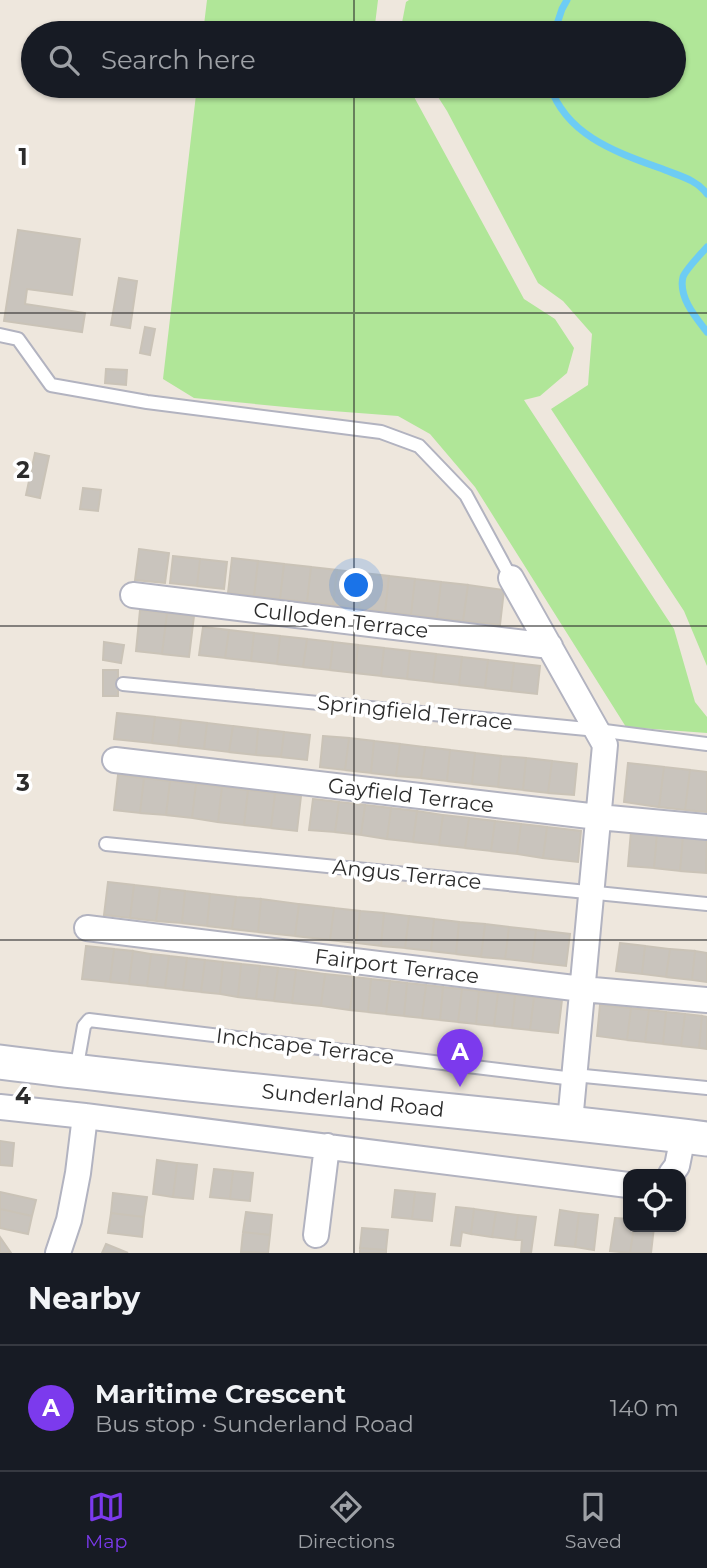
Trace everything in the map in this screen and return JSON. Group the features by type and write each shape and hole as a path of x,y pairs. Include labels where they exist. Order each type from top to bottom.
{"main road":[{"name":"Sunderland Road","path":"0,1062 695,1137"}],"street":[{"path":"511,578 605,745 570,1122"},
{"name":"Culloden Terrace","path":"133,595 550,646"},
{"name":"Gayfield Terrace","path":"115,760 598,817 707,827"},
{"name":"Fairport Terrace","path":"87,928 582,989 707,1000"},
{"path":"0,1107 623,1184"},
{"path":"58,1253 69,1220 85,1116"},
{"path":"675,1169 695,1137"},
{"path":"316,1235 327,1146"}],"lane":[{"path":"0,335 18,339 51,385 147,402 381,432 419,446 466,495 511,578"},
{"name":"Springfield Terrace","path":"123,684 597,730 707,744"},
{"name":"Angus Terrace","path":"106,844 707,904"},
{"name":"Inchcape Terrace","path":"76,1072 84,1026 89,1020 574,1077 707,1088"}],"green space":[{"path":"207,0 378,0 375,21 204,21"},
{"path":"707,0 707,666 684,611 551,409 588,385 592,334 563,301 538,283 439,98 686,98 686,21 402,21 406,2"},
{"path":"196,98 415,98 524,299 555,319 574,348 567,373 540,396 524,400 674,629 695,702 707,717 707,733 626,727 475,487 430,434 398,416 194,398 163,379"}],"building":[{"path":"18,230 80,239 72,295 27,289 25,304 85,313 82,332 4,321"},
{"path":"119,278 137,281 130,328 111,325"},
{"path":"145,327 155,329 150,355 140,353"},
{"path":"106,369 127,370 126,385 105,383"},
{"path":"35,453 49,456 40,498 26,495"},
{"path":"83,488 101,490 98,511 80,509"},
{"path":"139,549 169,553 165,583 135,580"},
{"path":"173,556 200,559 197,586 170,583"},
{"path":"232,558 258,561 254,596 228,593"},
{"path":"200,559 227,562 224,589 197,586"},
{"path":"258,561 284,564 280,599 254,596"},
{"path":"284,564 311,567 307,602 280,599"},
{"path":"311,567 337,570 333,605 307,602"},
{"path":"337,570 363,573 359,608 333,605"},
{"path":"363,573 389,576 385,612 359,608"},
{"path":"389,576 415,579 411,615 385,612"},
{"path":"415,579 441,582 437,618 411,615"},
{"path":"441,582 468,585 463,621 437,618"},
{"path":"468,585 504,590 500,625 463,621"},
{"path":"140,610 167,613 162,654 136,651"},
{"path":"167,613 194,616 189,657 162,654"},
{"path":"203,627 229,630 225,658 199,655"},
{"path":"229,630 254,633 251,661 225,658"},
{"path":"254,633 280,636 277,664 251,661"},
{"path":"280,636 307,639 303,667 277,664"},
{"path":"307,639 333,642 330,670 303,667"},
{"path":"104,642 124,645 121,663 103,660"},
{"path":"333,642 358,645 355,673 330,670"},
{"path":"358,645 384,648 381,676 355,673"},
{"path":"384,648 410,651 407,679 381,676"},
{"path":"410,651 436,654 433,682 407,679"},
{"path":"436,654 462,657 459,685 433,682"},
{"path":"462,657 488,660 485,688 459,685"},
{"path":"488,660 514,663 511,691 485,688"},
{"path":"514,663 540,666 537,694 511,691"},
{"path":"103,670 118,670 118,696 103,696"},
{"path":"117,713 155,717 152,743 114,739"},
{"path":"155,717 181,720 178,746 152,743"},
{"path":"181,720 207,723 204,749 178,746"},
{"path":"207,723 233,726 229,752 204,749"},
{"path":"233,726 258,729 256,755 229,752"},
{"path":"258,729 284,732 281,757 256,755"},
{"path":"284,732 310,735 307,760 281,757"},
{"path":"323,736 349,738 345,770 320,767"},
{"path":"349,738 374,741 371,773 345,770"},
{"path":"374,741 400,744 396,776 371,773"},
{"path":"400,744 425,747 421,778 396,776"},
{"path":"425,747 450,750 447,781 421,778"},
{"path":"450,750 475,753 472,784 447,781"},
{"path":"475,753 501,756 498,787 472,784"},
{"path":"501,756 526,758 523,790 498,787"},
{"path":"526,758 552,761 548,793 523,790"},
{"path":"552,761 577,764 574,795 548,793"},
{"path":"628,763 664,767 659,807 624,802"},
{"path":"664,767 690,770 685,810 659,807"},
{"path":"690,770 707,772 707,812 685,810"},
{"path":"118,775 144,778 140,813 114,810"},
{"path":"144,778 170,781 166,815 140,813"},
{"path":"170,781 196,784 192,818 166,815"},
{"path":"196,784 222,787 218,822 192,818"},
{"path":"222,787 248,790 244,825 218,822"},
{"path":"248,790 275,793 271,828 244,825"},
{"path":"275,793 301,796 297,831 271,828"},
{"path":"313,799 339,802 335,832 309,830"},
{"path":"339,802 365,805 361,835 335,832"},
{"path":"365,805 391,808 387,839 361,835"},
{"path":"391,808 417,811 413,842 387,839"},
{"path":"417,811 443,815 439,845 413,842"},
{"path":"443,815 469,818 465,848 439,845"},
{"path":"469,818 495,821 491,851 465,848"},
{"path":"495,821 521,824 517,854 491,851"},
{"path":"521,824 547,827 543,858 517,854"},
{"path":"547,827 581,831 578,862 543,858"},
{"path":"631,831 657,833 654,868 628,866"},
{"path":"657,833 683,836 680,871 654,868"},
{"path":"683,836 707,838 706,873 680,871"},
{"path":"108,882 134,885 130,918 104,915"},
{"path":"134,885 160,888 156,921 130,918"},
{"path":"160,888 185,891 182,923 156,921"},
{"path":"185,891 210,894 207,926 182,923"},
{"path":"210,894 236,897 232,929 207,926"},
{"path":"236,897 261,899 258,932 232,929"},
{"path":"261,899 299,904 295,936 258,932"},
{"path":"299,904 334,908 330,940 295,936"},
{"path":"334,908 360,911 356,943 330,940"},
{"path":"360,911 384,913 381,946 356,943"},
{"path":"384,913 409,916 405,948 381,946"},
{"path":"409,916 434,919 431,951 405,948"},
{"path":"434,919 459,922 456,954 431,951"},
{"path":"459,922 485,924 481,957 456,954"},
{"path":"485,924 509,927 505,959 481,957"},
{"path":"509,927 536,930 532,962 505,959"},
{"path":"536,930 570,934 566,966 532,962"},
{"path":"620,943 645,946 642,974 616,971"},
{"path":"86,946 114,949 110,982 82,979"},
{"path":"645,946 670,949 666,977 642,974"},
{"path":"114,949 133,951 129,984 110,982"},
{"path":"670,949 695,951 692,980 666,977"},
{"path":"133,951 151,954 147,986 129,984"},
{"path":"695,951 707,953 707,982 692,980"},
{"path":"151,954 169,956 165,988 147,986"},
{"path":"169,956 187,958 183,990 165,988"},
{"path":"187,958 205,960 201,992 183,990"},
{"path":"205,960 223,962 220,994 201,992"},
{"path":"223,962 241,964 238,997 220,994"},
{"path":"241,964 260,966 256,999 238,997"},
{"path":"260,966 278,968 274,1001 256,999"},
{"path":"278,968 296,970 292,1003 274,1001"},
{"path":"296,970 325,974 321,1006 292,1003"},
{"path":"325,974 354,977 350,1010 321,1006"},
{"path":"354,977 371,979 368,1012 350,1010"},
{"path":"371,979 390,981 386,1014 368,1012"},
{"path":"390,981 407,983 404,1016 386,1014"},
{"path":"407,983 426,985 422,1018 404,1016"},
{"path":"426,985 443,987 440,1020 422,1018"},
{"path":"443,987 462,989 458,1022 440,1020"},
{"path":"462,989 479,991 476,1024 458,1022"},
{"path":"479,991 498,993 494,1026 476,1024"},
{"path":"498,993 515,995 512,1028 494,1026"},
{"path":"515,995 534,997 530,1030 512,1028"},
{"path":"534,997 562,1000 558,1033 530,1030"},
{"path":"600,1005 631,1008 627,1040 597,1036"},
{"path":"631,1008 649,1010 645,1042 627,1040"},
{"path":"649,1010 666,1012 663,1044 645,1042"},
{"path":"666,1012 685,1014 681,1046 663,1044"},
{"path":"685,1014 702,1016 699,1048 681,1046"},
{"path":"702,1016 707,1017 707,1049 699,1048"},
{"path":"0,1141 14,1143 12,1166 0,1165"},
{"path":"157,1160 177,1163 173,1197 153,1194"},
{"path":"177,1163 197,1165 193,1199 173,1197"},
{"path":"214,1169 233,1171 230,1199 210,1197"},
{"path":"233,1171 253,1173 250,1201 230,1199"},
{"path":"395,1190 415,1192 412,1219 392,1217"},
{"path":"0,1192 36,1200 32,1216 0,1209"},
{"path":"415,1192 435,1194 432,1221 412,1219"},
{"path":"113,1193 147,1197 144,1217 111,1213"},
{"path":"456,1207 474,1209 471,1234 462,1232 460,1246 451,1245"},
{"path":"0,1209 32,1216 28,1234 0,1228"},
{"path":"474,1209 496,1212 492,1237 471,1234"},
{"path":"560,1210 579,1213 575,1247 555,1245"},
{"path":"246,1212 272,1215 270,1235 243,1232"},
{"path":"496,1212 518,1215 515,1240 492,1237"},
{"path":"111,1213 144,1217 142,1237 108,1233"},
{"path":"579,1213 598,1215 594,1250 575,1247"},
{"path":"518,1215 536,1217 531,1253 521,1253 522,1240 515,1240"},
{"path":"615,1218 623,1219 623,1232 633,1232 630,1253 610,1251"},
{"path":"362,1228 388,1230 386,1250 360,1248"},
{"path":"243,1232 270,1235 268,1253 241,1252"},
{"path":"633,1232 653,1232 651,1253 630,1253"},
{"path":"0,1237 11,1253 0,1253"},
{"path":"106,1244 128,1253 102,1253"},
{"path":"360,1248 386,1250 386,1253 360,1253"}],"waterway":[{"path":"558,21 567,0"},
{"path":"555,98 569,118 597,141 688,179 707,194"},
{"path":"707,247 690,266 683,277 682,285 685,300 707,332"}],"place":[{"name":"Maritime Crescent","path":"460,1087"}]}
